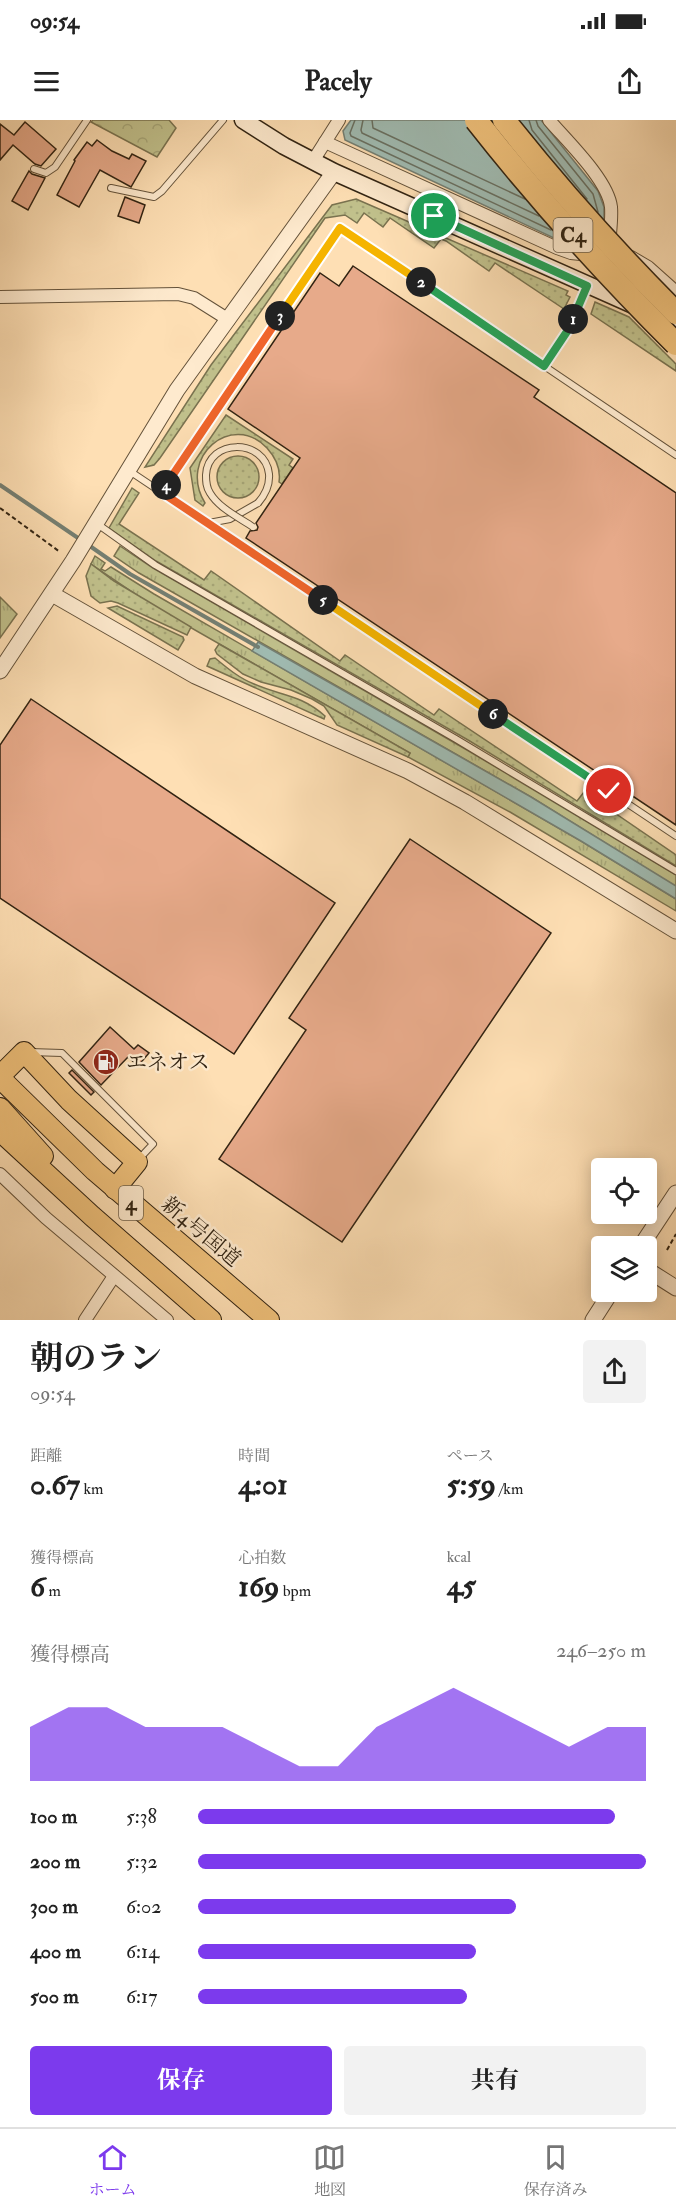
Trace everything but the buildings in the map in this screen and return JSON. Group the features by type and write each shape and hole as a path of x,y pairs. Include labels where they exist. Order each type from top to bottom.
{"highway":[{"name":"C4","path":"476,120 526,184 676,344"},
{"name":"C4","path":"504,120 543,170 646,284 676,313"},
{"path":"0,1077 24,1052 69,1100 137,1162 115,1189"},
{"name":"新4号国道","path":"0,1077 46,1125 115,1189 269,1320"},
{"path":"0,1108 46,1159 92,1216"},
{"name":"4","path":"0,1131 92,1216 211,1320"}],"main road":[{"path":"243,120 256,130 334,172 676,324"}],"street":[{"path":"313,161 339,120"},
{"path":"549,120 600,180 607,193 611,206 608,252"},
{"path":"324,142 557,248 583,255 608,252 623,254 640,261 676,292"},
{"path":"0,671 73,561 177,390 334,172"},
{"path":"0,297 178,294 194,298 229,320"},
{"path":"52,594 195,676 408,771 465,802 676,931"},
{"path":"0,1174 46,1218 166,1320"},
{"path":"648,1236 676,1193"},
{"path":"85,1320 114,1276"},
{"path":"657,1276 676,1288"},
{"path":"593,1320 605,1302"}],"lane":[{"path":"33,169 46,173 55,167 87,120"},
{"path":"111,188 154,197 162,191 223,120"},
{"path":"161,492 340,228 676,455"},
{"path":"544,366 568,330 587,286"},
{"path":"207,523 230,519 258,503 266,493 269,478 266,463 255,451 246,447 229,447 219,451 211,459 207,469 206,483 209,492 219,504 253,527"},
{"path":"127,470 676,836"},
{"path":"96,523 155,565 456,739 676,871"},
{"path":"24,1052 62,1053 153,1144 137,1162"}],"path":[{"path":"0,508 73,561"},
{"path":"667,1250 676,1234"}],"green space":[{"path":"93,120 169,120 176,128 157,157 91,122"},
{"path":"356,199 568,291 566,295 570,297 564,309 495,263 489,271 441,239 434,248 390,218 383,227 364,213 357,223 345,215 325,218 160,458 154,465 145,467 211,365 332,205"},
{"path":"595,302 629,317 676,364 676,371 591,314"},
{"path":"226,415 293,459 289,465 293,468 282,484 279,482 277,464 267,448 253,438 239,435 225,437 212,444 203,456 198,470 198,486 205,503 203,506 195,500 190,468"},
{"path":"238,456 253,462 259,477 253,492 238,498 223,492 217,477 223,462"},
{"path":"132,488 139,493 119,524 204,580 211,571 340,661 345,655 434,715 439,709 577,801 584,792 676,855 676,866 468,740 156,561 109,528"},
{"path":"120,546 153,568 467,750 676,875 676,887 531,797 139,573 114,556"},
{"path":"95,556 105,563 101,569 105,571 111,567 581,841 676,899 676,911 510,812 408,757 410,753 153,606 91,564"},
{"path":"91,564 114,581 191,627 187,635 118,603 111,601 100,603 91,596 86,576"},
{"path":"0,597 17,614 0,638"},
{"path":"117,606 183,637 184,640 178,650 108,608"},
{"path":"219,644 410,753 408,757 337,725 324,706 312,699 243,674 217,654 215,650"},
{"path":"215,658 249,682 307,703 325,716 324,719 207,666 210,659"}],"water":[{"path":"351,120 541,120 598,191 604,207 604,241 573,245 556,239 345,140 343,131"},
{"path":"258,642 531,797 676,886 676,899 581,841 252,651"}],"waterway":[{"path":"0,485 81,540"},
{"path":"87,544 130,574 258,647"}],"place":[{"name":"エネオス","path":"106,1062"}],"route":[{"path":"434,216 587,286 568,330 544,366 340,228 161,492 609,791"}]}
